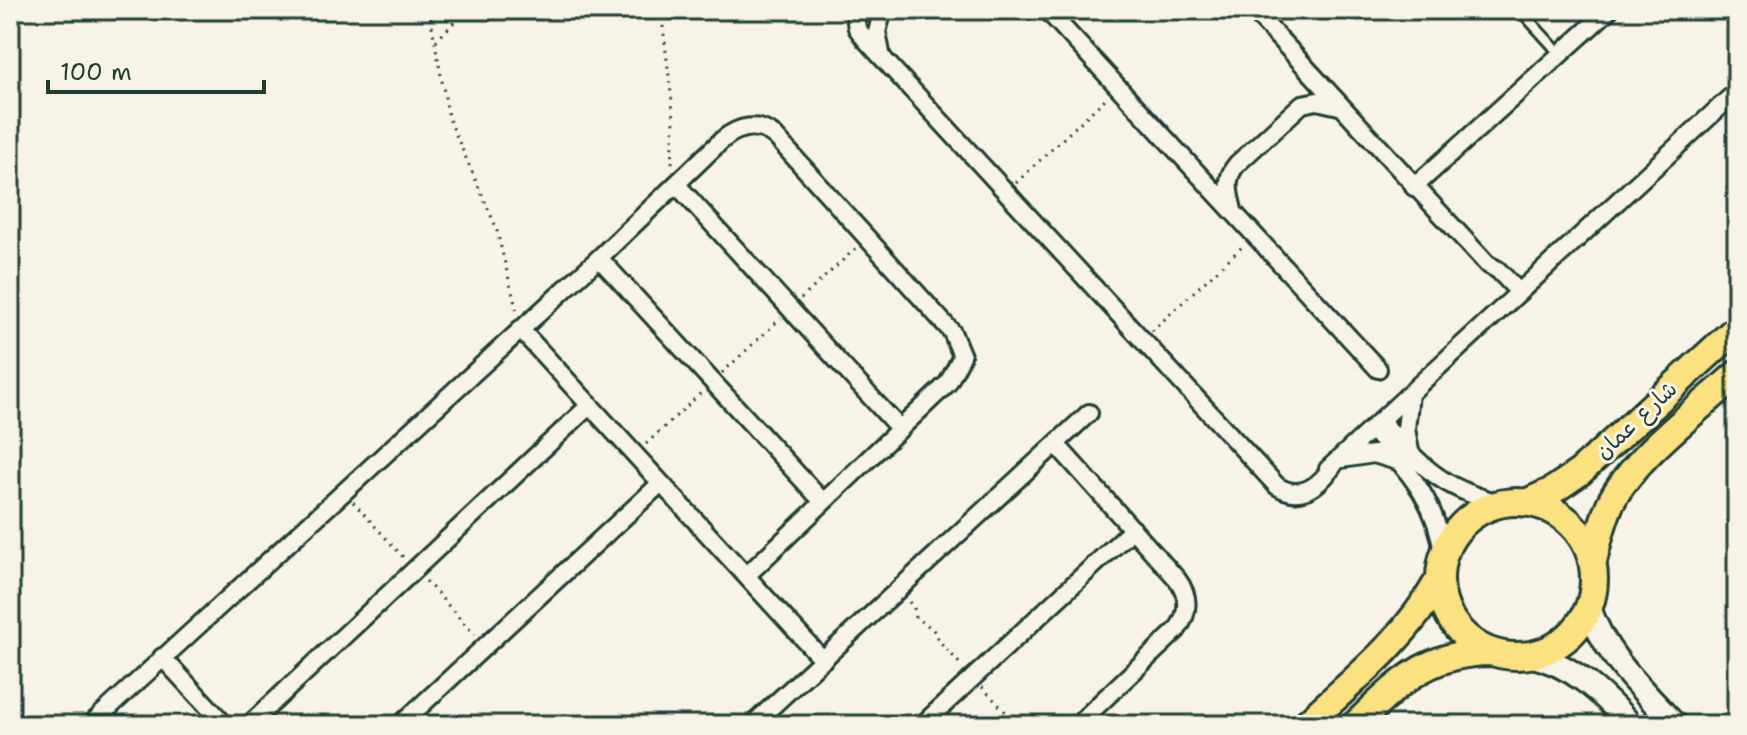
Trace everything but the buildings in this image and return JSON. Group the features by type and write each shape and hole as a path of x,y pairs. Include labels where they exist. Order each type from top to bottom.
{"main road":[{"name":"شارع عمان","path":"1528,502 1552,491 1580,472 1737,328"},
{"name":"شارع عمان","path":"1593,561 1606,514 1626,479 1737,374"},
{"path":"1528,502 1563,516 1587,544 1595,577 1589,607 1581,622 1559,644 1529,655 1510,656 1474,644 1459,631 1445,607 1439,580 1443,553 1460,526 1472,516 1499,503 1528,502"},
{"path":"1305,725 1400,637 1420,613 1439,580"},
{"path":"1355,725 1401,681 1422,668 1461,654 1491,652"}],"street":[{"path":"838,10 1258,464 1283,480 1296,482 1311,479 1338,461 1737,91"},
{"path":"854,10 857,28"},
{"path":"867,10 876,50"},
{"path":"876,50 883,10"},
{"path":"1414,187 1609,10"},
{"path":"1255,11 1487,264 1492,276 1515,295"},
{"path":"1054,13 1117,86 1378,369"},
{"path":"1234,212 1228,185 1230,173 1237,164 1302,104 1317,101 1339,106"},
{"path":"94,724 162,657 709,155 735,139 752,136 768,141 789,155 952,332 962,356 948,383 746,576"},
{"path":"677,185 899,428"},
{"path":"599,258 823,502"},
{"path":"520,329 823,660"},
{"path":"1407,459 1410,394"},
{"path":"249,725 590,405"},
{"path":"752,725 1089,413"},
{"path":"1376,425 1407,459 1441,535 1443,553"},
{"path":"1056,444 1182,586 1187,611 1182,624 1172,636 1077,725"},
{"path":"1338,461 1374,454 1407,459 1457,489 1499,503"},
{"path":"400,725 661,483"},
{"path":"922,725 1133,529"},
{"path":"1589,607 1600,635 1617,660 1675,725"},
{"path":"1529,655 1556,664 1585,680 1608,699 1631,725"},
{"path":"162,657 225,725"}],"lane":[{"path":"1520,10 1560,54"}],"path":[{"path":"429,10 449,119 496,227 520,329"},
{"path":"436,41 466,10"},
{"path":"661,10 670,73 674,118 672,164 677,185"},
{"path":"1007,192 1117,86"},
{"path":"1143,339 1255,235"},
{"path":"635,454 866,239"},
{"path":"898,590 914,607 915,618 932,628 945,647 1018,725"}]}
